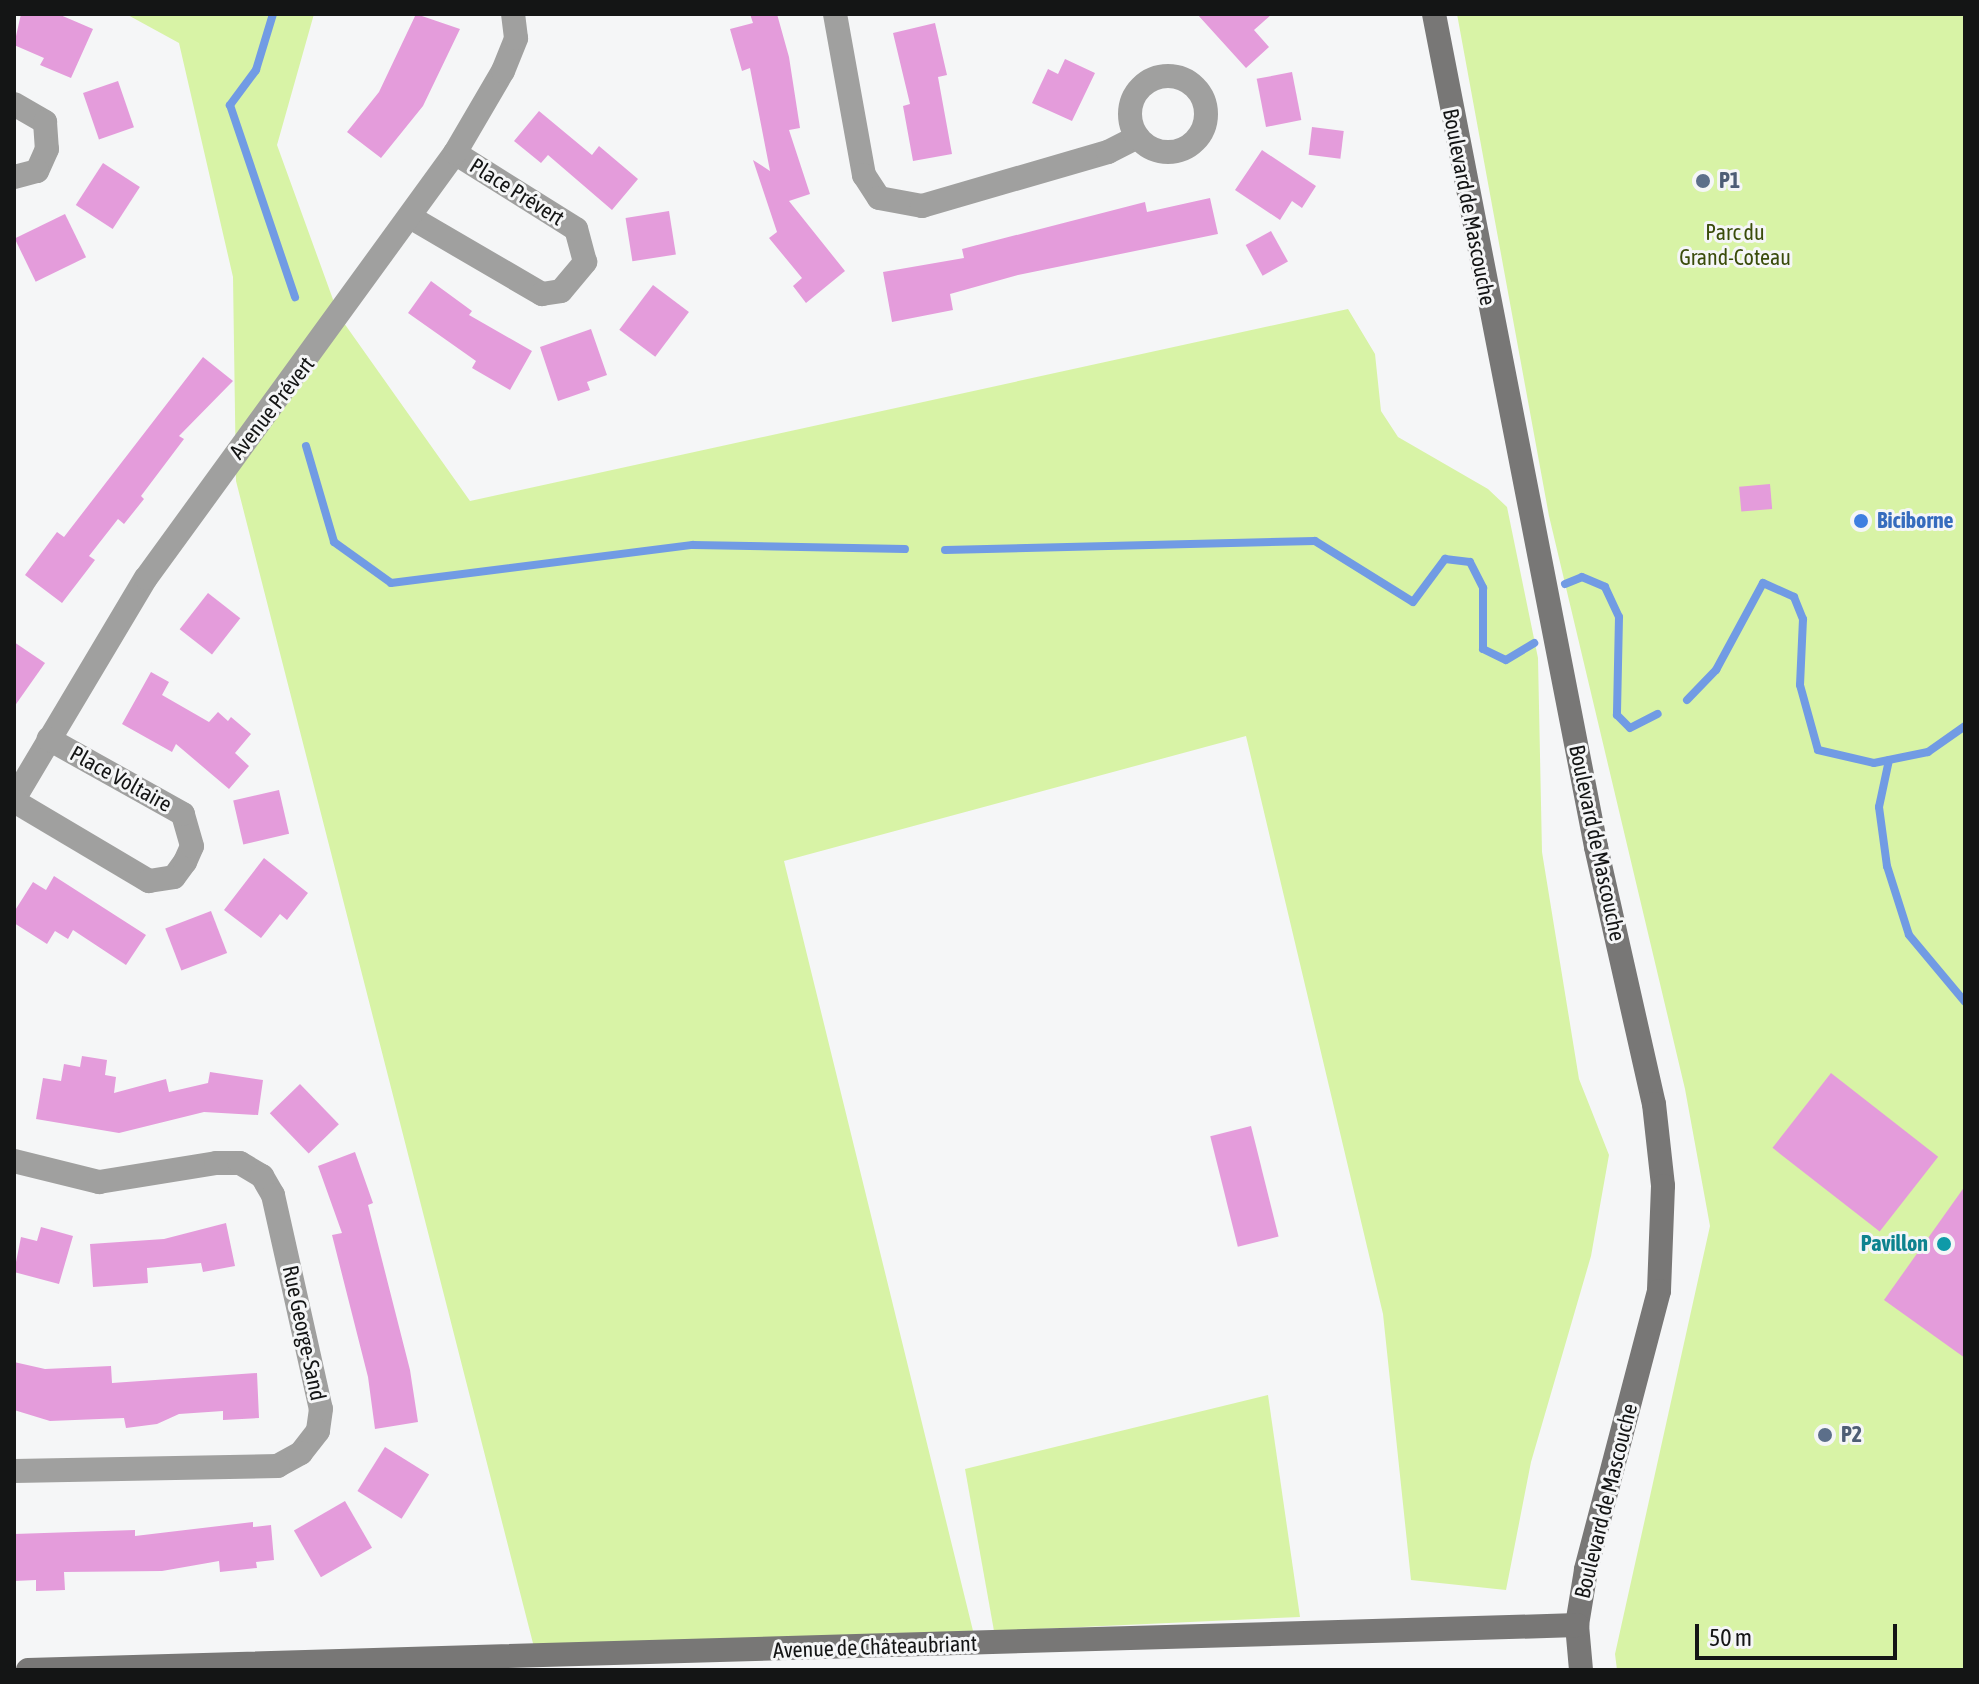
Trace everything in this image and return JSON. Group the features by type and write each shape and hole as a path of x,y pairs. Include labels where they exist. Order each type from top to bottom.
{"street":[{"name":"Avenue Prévert","path":"14,800 24,759 49,739 146,578 455,153 503,71 516,38 513,14"},
{"path":"835,14 864,175 879,198 922,206 1108,152 1137,137"},
{"name":"Boulevard de Mascouche","path":"1434,14 1596,847 1654,1104 1663,1186 1659,1291 1586,1570 1577,1625 1581,1670"},
{"path":"14,104 45,122 47,149 37,171 14,177"},
{"name":"Place Prévert","path":"410,217 542,294 561,291 585,262 576,229 455,153"},
{"name":"Place Voltaire","path":"14,800 149,881 174,877 185,862 192,846 183,814 49,739"},
{"name":"Rue George-Sand","path":"14,1161 99,1182 216,1163 240,1163 262,1176 273,1195 321,1409 318,1431 310,1442 278,1466 14,1471"},
{"name":"Avenue de Châteaubriant","path":"28,1670 1577,1625"}],"green space":[{"path":"126,14 314,14 277,145 339,316 470,501 1348,309 1375,354 1381,411 1398,437 1488,489 1507,507 1538,658 1542,852 1579,1079 1609,1155 1591,1256 1531,1462 1506,1590 1411,1580 1383,1314 1246,736 784,861 976,1643 537,1659 236,481 233,277 179,43"},
{"name":"Parc du Grand-Coteau","path":"1457,14 1965,14 1965,1670 1617,1670 1615,1654 1710,1226 1685,1089 1549,516"},
{"path":"1268,1395 1300,1617 994,1631 965,1469"}],"building":[{"path":"21,14 58,14 93,29 71,78 40,65 44,58 14,45"},
{"path":"416,14 460,29 423,106 381,158 347,132 379,92"},
{"path":"750,14 777,14 789,57 800,128 789,130 810,194 789,201 845,271 806,303 793,286 802,278 769,238 777,232 753,160 770,171 750,68 742,71 730,29 753,23"},
{"path":"1197,14 1272,14 1254,30 1269,47 1246,68"},
{"path":"935,23 947,75 938,77 952,154 913,161 903,106 910,104 893,33"},
{"path":"1065,59 1095,73 1072,121 1032,103 1048,69 1058,74"},
{"path":"1292,72 1301,120 1266,127 1257,79"},
{"path":"118,81 134,127 99,139 83,93"},
{"path":"539,111 592,155 599,146 638,179 612,210 548,155 541,163 514,141"},
{"path":"1312,127 1344,131 1340,159 1309,155"},
{"path":"1262,150 1316,186 1302,208 1292,201 1280,220 1235,190"},
{"path":"103,163 140,187 113,229 76,205"},
{"path":"1210,198 1218,234 1018,275 950,294 953,310 892,322 883,272 964,258 962,249 1145,202 1147,212"},
{"path":"669,211 676,254 632,261 626,218"},
{"path":"65,214 86,257 36,282 15,239"},
{"path":"1271,231 1288,262 1263,276 1246,245"},
{"path":"431,281 472,311 469,315 532,351 510,390 472,368 476,361 408,313"},
{"path":"653,285 689,312 655,357 619,330"},
{"path":"591,329 607,375 587,382 590,390 558,401 540,347"},
{"path":"203,357 233,381 179,436 184,439 141,496 144,499 124,524 118,519 89,556 95,560 62,603 25,575 57,532 64,537"},
{"path":"1770,484 1772,509 1741,512 1739,487"},
{"path":"208,593 240,618 212,654 180,629"},
{"path":"14,642 45,663 14,707"},
{"path":"151,672 169,682 162,695 209,722 218,712 228,721 231,717 251,734 235,753 249,766 229,789 176,744 172,752 122,724"},
{"path":"279,790 289,834 243,844 233,801"},
{"path":"264,858 308,893 287,920 280,914 261,938 224,910"},
{"path":"54,876 146,935 126,965 73,930 68,939 55,931 47,944 14,923 14,912 33,882 46,890"},
{"path":"211,911 227,953 181,971 165,929"},
{"path":"82,1056 107,1060 105,1075 116,1077 114,1093 166,1079 169,1092 208,1083 210,1072 263,1080 258,1115 204,1112 119,1133 36,1119 43,1078 61,1081 64,1064 80,1067"},
{"path":"1831,1073 1938,1157 1880,1232 1773,1148"},
{"path":"300,1084 339,1124 309,1153 270,1113"},
{"path":"1251,1126 1279,1237 1238,1247 1210,1136"},
{"path":"355,1152 373,1203 368,1205 410,1370 418,1422 375,1429 368,1377 332,1235 342,1233 318,1166"},
{"name":"Pavillon","path":"1965,1186 1965,1358 1884,1300"},
{"path":"226,1223 235,1266 203,1272 201,1263 147,1268 148,1283 93,1287 90,1244 164,1239"},
{"path":"41,1227 73,1236 59,1284 14,1272 21,1237 37,1241"},
{"path":"14,1362 45,1369 111,1366 112,1383 257,1373 259,1418 223,1420 223,1411 179,1414 157,1424 126,1428 124,1418 50,1421 14,1410"},
{"path":"385,1447 429,1475 402,1519 357,1491"},
{"path":"345,1501 372,1548 321,1577 294,1530"},
{"path":"253,1522 253,1527 271,1525 274,1560 256,1562 257,1568 220,1572 219,1561 162,1571 64,1572 65,1590 36,1591 36,1580 14,1581 14,1534 135,1530 135,1536"}],"waterway":[{"path":"273,14 256,70 230,105 295,297"},
{"path":"306,446 334,542 391,583 693,545 905,549"},
{"path":"945,550 1315,541 1413,602 1445,559 1470,562 1483,588 1483,649 1506,660 1534,643"},
{"path":"1565,584 1582,577 1605,587 1619,617 1617,715 1630,728 1658,714"},
{"path":"1687,700 1716,670 1763,583 1794,597 1803,619 1800,685 1818,750 1874,763 1928,752 1965,726"},
{"path":"1889,760 1879,807 1887,866 1909,935 1965,1002"}],"place":[{"name":"P1","path":"1703,181"},
{"name":"Biciborne","path":"1861,521"},
{"name":"Pavillon","path":"1944,1244"},
{"name":"P2","path":"1825,1435"}]}
